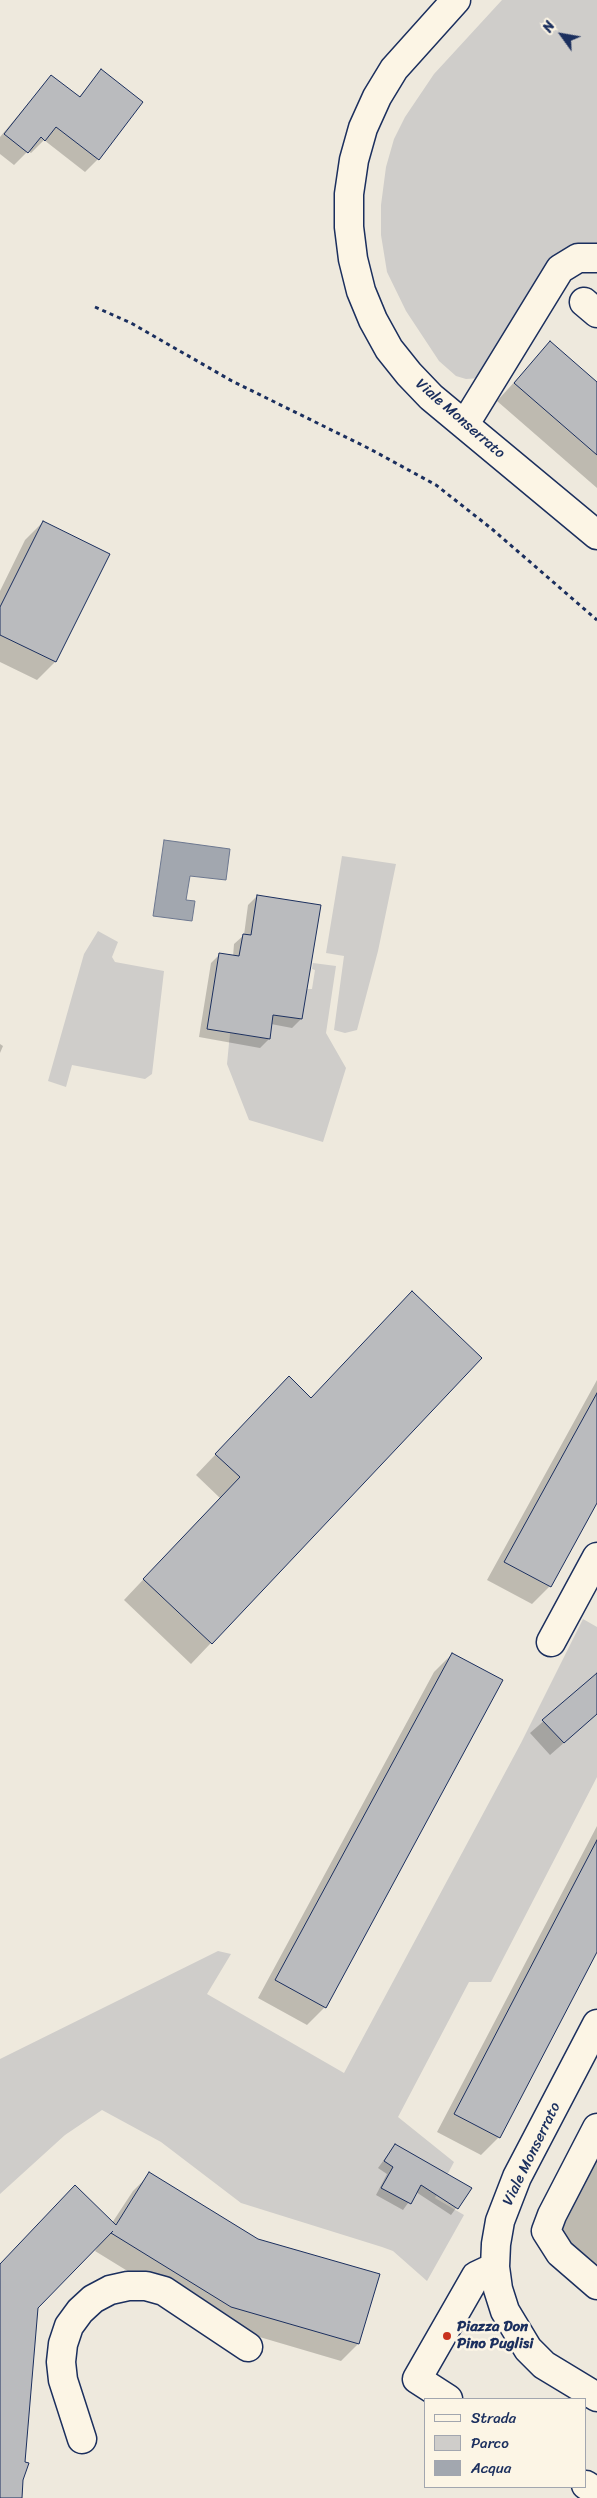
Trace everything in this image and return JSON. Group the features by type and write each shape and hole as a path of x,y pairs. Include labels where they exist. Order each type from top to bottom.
{"street":[{"name":"Viale Monserrato","path":"452,4 394,69 377,97 363,128 354,160 349,194 349,227 353,259 361,290 373,320 389,349 431,397 597,535"},
{"path":"465,424 560,269 578,258 597,258"},
{"path":"551,1642 597,1557"},
{"name":"Viale Monserrato","path":"597,2024 517,2177 500,2221 495,2267 498,2289 505,2311 528,2349 544,2365 597,2397"},
{"path":"597,2128 552,2215 546,2231 560,2253 597,2285"},
{"path":"446,2398 417,2380 476,2276 495,2267"},
{"path":"82,2439 63,2380 62,2344 69,2326 80,2311 93,2299 110,2290 128,2286 146,2286 164,2291 248,2346"}],"path":[{"path":"95,308 130,322 232,380 370,449 436,485 492,529 597,620"}],"green space":[{"path":"502,0 597,0 597,253 582,246 481,378 466,379 456,376 439,361 406,311 387,272 381,235 381,205 386,167 394,139 405,117 434,74"},
{"path":"342,856 396,864 378,951 357,1030 345,1033 334,1030 344,956 326,953"},
{"path":"98,931 118,942 112,957 115,962 164,971 152,1074 145,1079 72,1065 66,1087 48,1081 84,954"},
{"path":"313,963 336,966 326,1033 346,1068 323,1142 249,1120 227,1064 230,1033 270,1039 273,1015 302,1019 307,989 312,989 315,970 312,969"},
{"path":"583,1619 597,1627 597,1777 491,1982 469,1982 398,2117 454,2162 435,2198 464,2215 427,2281 393,2251 241,2203 161,2142 102,2110 65,2135 0,2194 0,2059 218,1951 231,1954 207,1994 344,2073 521,1743"}],"water":[{"path":"164,840 230,849 226,880 190,876 186,900 195,901 192,921 153,916"}],"building":[{"path":"101,69 143,102 99,160 56,127 45,141 41,137 28,153 4,134 51,75 80,97"},
{"path":"550,341 597,382 597,455 514,383"},
{"path":"43,521 110,554 56,662 0,635 0,607"},
{"path":"257,895 321,905 302,1019 273,1015 270,1039 207,1029 219,953 239,956 243,934 251,935"},
{"path":"412,1291 482,1358 212,1644 143,1579 240,1477 215,1454 289,1376 311,1398"},
{"path":"597,1393 597,1503 551,1587 504,1562"},
{"path":"452,1653 503,1680 326,2008 275,1980"},
{"path":"597,1673 597,1714 564,1743 542,1720"},
{"path":"597,1840 597,1952 500,2138 454,2114"},
{"path":"395,2144 472,2188 458,2209 421,2185 411,2204 381,2188 393,2167 384,2161"},
{"path":"149,2172 258,2239 380,2274 359,2344 231,2307 111,2233 38,2308 25,2462 29,2463 23,2480 22,2498 0,2498 0,2264 75,2185 116,2225"}],"place":[{"name":"Piazza Don Pino Puglisi","path":"447,2336"}]}
